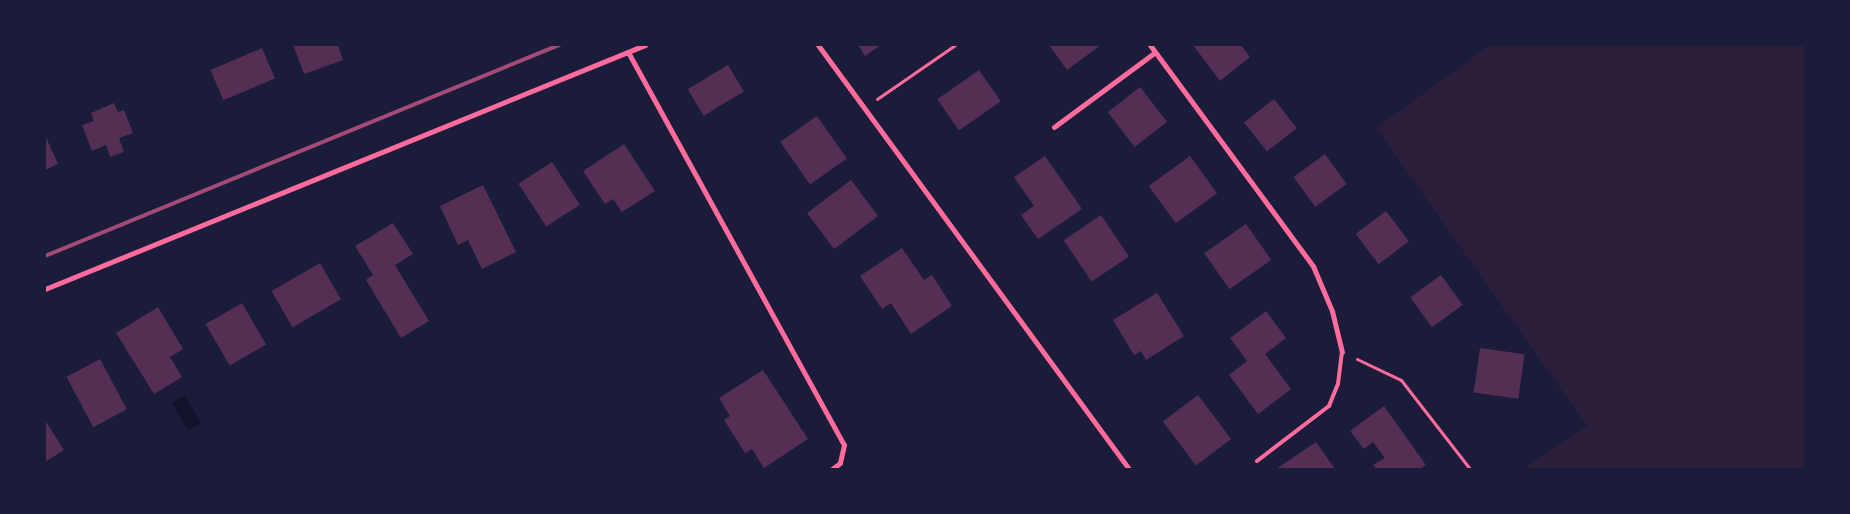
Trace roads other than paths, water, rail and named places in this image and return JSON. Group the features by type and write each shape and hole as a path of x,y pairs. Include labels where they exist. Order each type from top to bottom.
{"street":[{"path":"45,289 645,45"},
{"path":"818,45 863,109 1129,469"},
{"path":"1150,45 1154,53 1313,266 1332,311 1342,352"},
{"path":"628,52 844,445 840,463 832,469"},
{"path":"1054,127 1154,53"}],"lane":[{"path":"1257,461 1328,406 1338,384 1342,352"}],"railway":[{"path":"45,256 559,45"}]}
